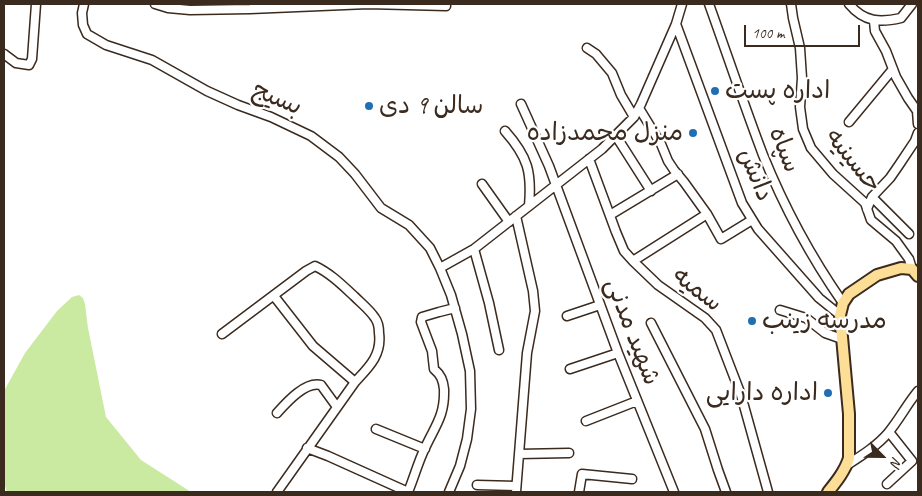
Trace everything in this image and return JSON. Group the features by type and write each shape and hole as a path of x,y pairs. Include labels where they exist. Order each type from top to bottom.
{"main road":[{"path":"828,492 847,465 849,450 849,414 840,315 843,302 849,294 877,275 901,268 915,273"}],"street":[{"path":"4,54 16,63 29,65 32,59 36,4"},
{"name":"بسیج","path":"84,4 82,25 87,34 106,45 152,60 207,91 271,117 311,136 339,157 355,174 381,208 410,225 430,248 440,268 455,308 470,371 472,408 467,439 460,466 449,492"},
{"path":"155,4 168,8 190,10 368,4 446,6"},
{"path":"440,268 474,248 509,222 602,149 634,117 676,24 682,4"},
{"name":"سپاه","path":"709,4 763,155 785,204 825,276 843,302"},
{"name":"حسینیه","path":"791,4 800,48 802,78 800,107 803,128 811,148 833,174 865,203 871,220 896,241 909,259 915,273"},
{"path":"849,4 852,8 874,21 901,18 912,4"},
{"path":"874,21 875,32 886,51 892,69 918,112 918,124"},
{"name":"دانش","path":"676,24 742,203 758,229 819,298 840,315"},
{"path":"586,48 596,54 612,73 621,95 634,117"},
{"path":"849,122 892,69"},
{"name":"شهید مدنی","path":"521,104 550,166 618,353 674,492"},
{"path":"639,108 661,144 668,161 706,214 721,239 752,220"},
{"path":"504,131 516,144 524,158 531,186 529,206"},
{"path":"867,208 872,197 894,171 915,141 918,133"},
{"path":"616,136 651,191"},
{"name":"سمیه","path":"589,159 624,250 658,285 705,318 716,330 741,395 768,492"},
{"path":"610,215 678,174"},
{"path":"482,184 509,222"},
{"path":"872,197 909,234"},
{"path":"633,261 706,214"},
{"path":"477,485 516,489 527,353 535,311 533,291 516,216"},
{"path":"474,248 489,302 499,350"},
{"path":"222,334 315,266 325,271 368,310 376,320 380,344 376,356 368,369 355,382 277,492"},
{"path":"274,296 314,346 355,382"},
{"path":"566,316 600,304"},
{"path":"307,448 408,492 424,449 440,419 443,409 444,386 441,375 434,369 432,351 421,322 422,318 455,308"},
{"path":"780,310 806,318 825,333 842,339"},
{"path":"651,323 705,429 726,492"},
{"path":"570,369 618,353"},
{"path":"277,413 294,395 314,384 321,385 337,407"},
{"path":"847,465 882,440 918,391"},
{"path":"586,421 637,400"},
{"path":"376,430 424,449"},
{"path":"887,484 912,461 889,432"},
{"path":"519,454 569,453"},
{"path":"579,492 582,474 632,479"}],"green space":[{"path":"79,295 83,298 85,304 106,417 141,460 191,492 7,492 4,483 4,391 25,353 57,311 72,297"}],"place":[{"name":"اداره پست","path":"715,91"},
{"name":"سالن 9 دی","path":"369,106"},
{"name":"منزل محمدزاده","path":"693,133"},
{"name":"مدرسه زینب","path":"752,321"},
{"name":"اداره دارایی","path":"828,393"}]}
